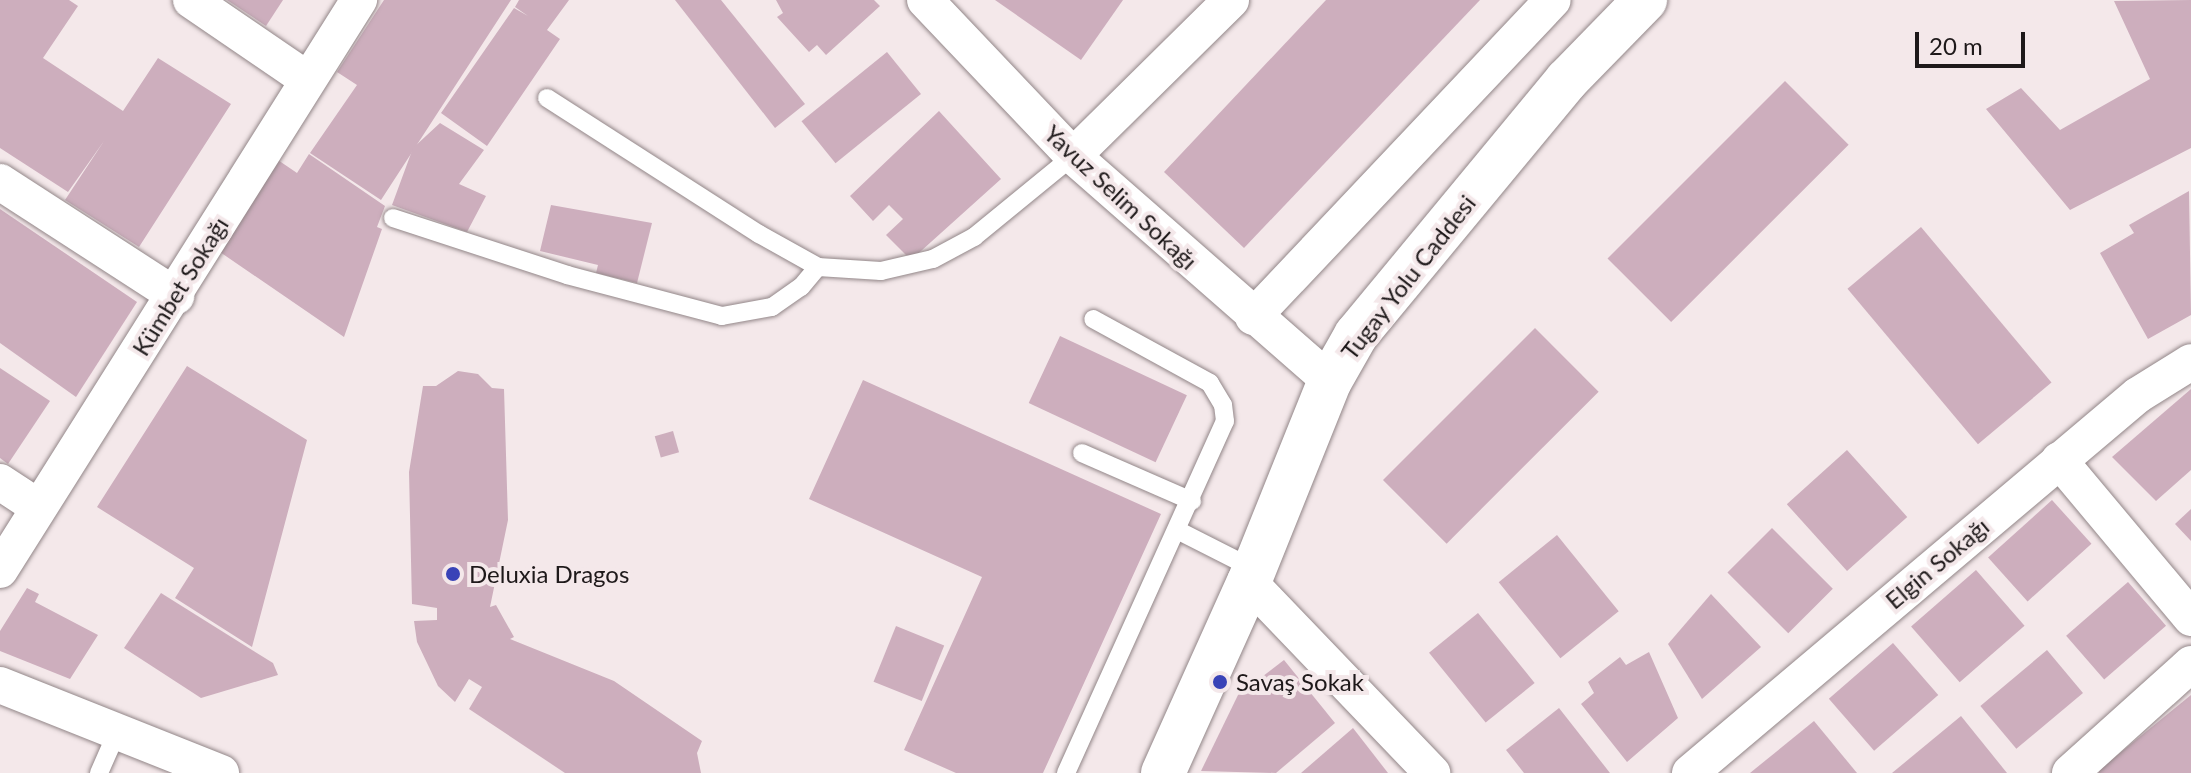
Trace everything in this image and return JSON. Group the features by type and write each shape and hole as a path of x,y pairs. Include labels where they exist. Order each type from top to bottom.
{"main road":[{"name":"Tugay Yolu Caddesi","path":"1163,773 1251,576 1330,381 1356,335 1567,80 1645,0"}],"street":[{"path":"191,0 307,79"},
{"name":"Kümbet Sokağı","path":"0,570 176,296 307,79 359,0"},
{"name":"Yavuz Selim Sokağı","path":"925,0 1073,156 1253,317 1330,381"},
{"path":"1073,156 1231,0"},
{"path":"1253,317 1553,0"},
{"path":"0,182 176,296"},
{"name":"Elgin Sokağı","path":"1690,773 2138,395 2191,362"},
{"path":"2059,460 2191,618"},
{"path":"0,482 38,507"},
{"path":"1251,576 1432,773"},
{"path":"2070,773 2191,664"},
{"path":"0,685 221,773"}],"lane":[{"path":"547,98 759,234 818,267 881,271 933,259 974,237 1073,156"},
{"path":"393,218 567,275 722,316 772,307 801,287 818,267"},
{"path":"1066,773 1222,436 1225,421 1218,393 1210,383 1093,319"},
{"path":"1082,453 1192,501"},
{"path":"1179,531 1251,576"},
{"path":"99,773 117,732"}],"building":[{"path":"0,0 69,0 78,6 43,58 123,111 158,58 231,104 139,247 65,200 104,141 68,192 0,148"},
{"path":"227,0 283,0 266,26"},
{"path":"384,0 511,0 381,200 310,153 357,85 337,72"},
{"path":"519,0 569,0 547,30 560,39 487,146 441,113 514,8 528,16 515,7"},
{"path":"675,0 721,0 805,104 775,128"},
{"path":"776,0 874,0 880,6 826,55 817,45 809,52 777,17 783,13"},
{"path":"995,0 1123,0 1081,60"},
{"path":"1326,0 1480,0 1244,248 1164,172"},
{"path":"2191,0 2191,148 2070,210 1986,109 2021,88 2060,130 2150,79 2114,1"},
{"path":"887,52 921,94 835,163 802,121"},
{"path":"1785,81 1849,145 1671,322 1608,258"},
{"path":"939,111 1001,179 911,260 886,235 903,219 889,205 873,221 850,196"},
{"path":"440,123 484,150 459,184 486,196 467,232 392,205 413,148"},
{"path":"309,154 385,206 377,227 382,229 344,337 217,250 275,158 297,173"},
{"path":"2189,191 2191,315 2148,339 2100,253 2134,233 2129,225"},
{"path":"551,205 652,223 637,283 596,273 598,265 540,251"},
{"path":"0,209 137,302 76,397 0,343"},
{"path":"1921,227 2051,383 1978,444 1847,289"},
{"path":"1535,328 1599,392 1447,544 1383,480"},
{"path":"1060,336 1187,395 1156,462 1029,403"},
{"path":"187,366 307,440 252,647 175,598 194,568 97,507"},
{"path":"0,368 50,401 8,464 0,458"},
{"name":"Deluxia Dragos","path":"458,371 478,374 492,388 504,389 508,520 490,607 496,605 514,637 510,639 614,681 702,741 697,753 701,773 565,773 469,709 482,687 469,679 455,702 438,686 417,642 414,621 437,620 437,608 412,604 409,472 423,386 436,386"},
{"path":"863,380 1161,514 1043,773 956,773 904,750 982,577 809,499"},
{"path":"2191,389 2191,470 2156,501 2112,457"},
{"path":"673,431 679,452 661,457 655,436"},
{"path":"1847,450 1907,517 1847,571 1787,504"},
{"path":"2052,500 2091,544 2028,601 1988,558"},
{"path":"2191,509 2191,541 2175,524"},
{"path":"1772,528 1833,589 1788,633 1727,573"},
{"path":"1557,535 1619,611 1560,658 1499,582"},
{"path":"1976,570 2025,626 1960,682 1911,626"},
{"path":"2128,582 2166,626 2104,680 2066,636"},
{"path":"27,588 39,594 35,602 98,635 70,679 0,651 0,631"},
{"path":"161,593 273,663 278,675 201,698 124,648"},
{"path":"1711,594 1761,647 1702,699 1668,644"},
{"path":"1478,613 1535,683 1486,723 1429,653"},
{"path":"896,626 944,645 922,701 874,682"},
{"path":"1893,643 1938,695 1874,751 1829,699"},
{"path":"2047,650 2083,693 2016,749 1980,706"},
{"path":"1649,652 1678,718 1627,762 1581,704 1594,693 1588,682 1620,657 1626,665"},
{"path":"1284,660 1335,723 1276,773 1201,771 1238,695"},
{"path":"2191,695 2191,773 2099,773 2099,770"},
{"path":"1559,708 1610,773 1524,773 1506,750"},
{"path":"1961,716 2007,773 1892,773"},
{"path":"1814,721 1857,773 1750,773"},
{"path":"1353,728 1388,773 1301,773"}],"place":[{"name":"Deluxia Dragos","path":"453,574"},
{"name":"Savaş Sokak","path":"1220,682"}]}
